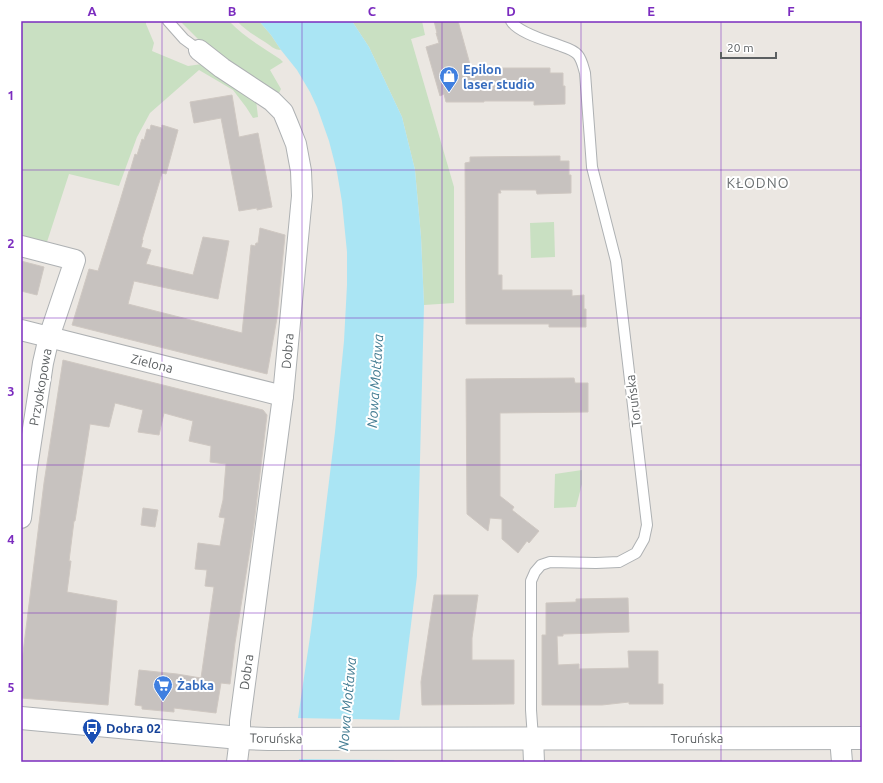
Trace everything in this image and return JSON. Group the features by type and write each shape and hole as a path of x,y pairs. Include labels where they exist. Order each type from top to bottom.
{"street":[{"name":"Dobra","path":"199,50 222,68 272,101 283,112 296,144 301,171 302,196 283,396 240,721 240,738 237,762"},
{"name":"Przyokopowa","path":"21,246 75,260 49,337 43,363 24,468 21,518"},
{"name":"Zielona","path":"21,330 283,396"},
{"name":"Toruńska","path":"21,718 240,738 280,739 862,738"},
{"path":"533,738 534,762"},
{"path":"840,738 842,762"}],"lane":[{"name":"Dobra","path":"168,21 184,39 199,50"},
{"name":"Toruńska","path":"511,21 513,25 522,31 569,49 577,54 582,61 585,73 592,167 616,261 647,525 644,539 636,552 619,562 550,562 541,565 535,572 531,581 531,710 533,738"}],"green space":[{"path":"21,21 146,21 154,43 152,51 188,66 202,64 256,100 258,117 253,118 233,90 199,70 150,113 137,137 119,186 69,174 47,242 21,236"},
{"path":"180,21 229,21 247,37 280,59 283,62 270,70 281,89 277,97 203,44"},
{"path":"237,21 259,21 281,50 272,47 246,30"},
{"path":"352,21 422,21 425,35 411,39 454,187 454,303 424,305 421,237 415,170 402,117 369,47"},
{"path":"554,222 555,257 531,258 530,223"},
{"path":"582,470 582,484 576,507 554,508 555,474"}],"water":[{"name":"Nowa Motława","path":"259,21 352,21 369,47 402,117 415,170 421,237 424,305 417,576 394,762 299,762 298,718 311,630 335,432 344,341 347,252 342,202 337,172 329,141 317,107 297,70"}],"pier":[{"path":"296,718 401,720 396,760 297,759"}],"building":[{"path":"434,21 458,21 471,68 550,68 550,73 563,73 565,104 534,105 534,101 446,102 444,94 440,96 426,47 439,43"},
{"path":"232,95 239,137 258,133 272,207 239,211 221,118 194,123 190,102"},
{"path":"151,125 162,128 162,125 178,130 166,174 162,173 142,240 141,247 151,250 146,264 193,275 203,237 229,241 218,299 134,281 128,304 242,333 251,245 255,246 256,243 258,243 260,228 285,235 277,318 267,374 72,325 89,269 98,271 135,154 137,155 142,139 144,140 147,129 150,130"},
{"path":"560,156 560,161 569,161 571,193 537,194 536,190 500,190 501,193 498,193 498,275 502,275 502,290 572,290 572,296 584,295 586,327 549,327 549,324 466,324 465,163 470,162 470,157"},
{"path":"21,261 44,267 37,295 21,291"},
{"path":"63,360 263,410 267,415 254,524 230,684 221,683 216,713 174,708 174,712 142,709 142,706 135,705 139,670 201,678 214,587 205,586 207,570 195,569 198,543 220,546 225,518 219,517 223,500 226,464 210,462 211,446 189,441 193,421 164,413 159,435 138,432 143,410 115,403 109,427 90,424 74,521 67,592 117,601 108,705 21,698 21,669 44,483"},
{"path":"574,378 575,383 588,383 588,412 500,413 500,496 514,507 512,510 539,531 529,543 527,541 518,553 502,539 502,519 490,518 488,531 467,514 466,379"},
{"path":"143,508 158,510 155,527 141,525"},
{"path":"434,595 478,595 472,638 472,660 514,660 514,704 422,705 421,682"},
{"path":"628,598 629,632 563,634 563,636 557,636 558,665 579,664 579,669 629,668 628,651 658,651 658,684 663,684 663,704 629,704 629,702 602,705 542,705 542,635 546,635 546,603 576,602 576,599"}],"place":[{"name":"Epilon laser studio","path":"449,93"},
{"name":"Żabka","path":"163,702"},
{"name":"Dobra 02","path":"92,745"}],"district":[{"name":"KŁODNO","path":"758,183"}]}
